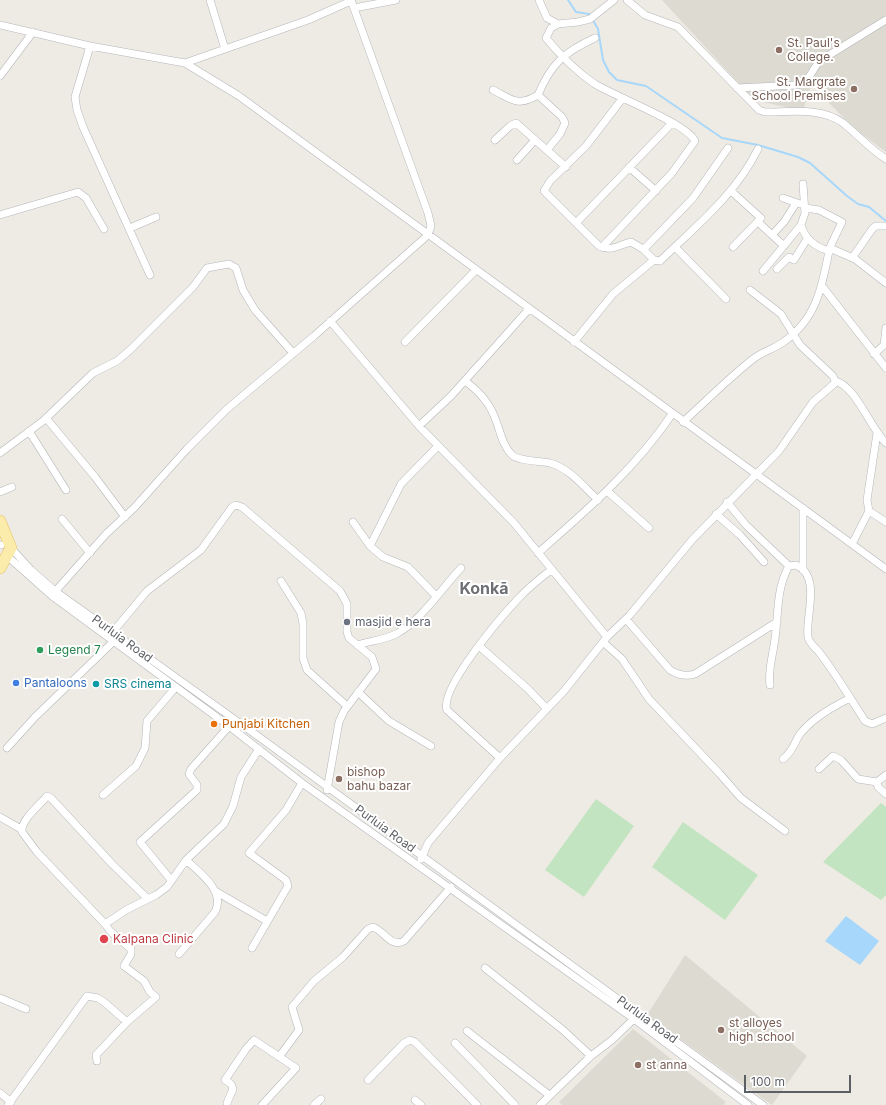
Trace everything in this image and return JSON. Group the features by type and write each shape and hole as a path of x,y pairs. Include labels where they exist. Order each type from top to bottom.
{"main road":[{"path":"0,521 4,547 0,568"}],"street":[{"path":"210,0 225,49"},
{"path":"185,62 308,20 352,3 396,0"},
{"path":"539,0 547,18 558,24"},
{"path":"602,248 685,158 696,141 689,134 672,123 622,99 596,84 562,56 546,38 551,28 558,24 590,19 614,0"},
{"path":"627,0 646,15 678,27 755,107 765,112 817,113 836,119 886,159"},
{"path":"53,594 106,534 125,517 187,449 227,409 428,235 431,226 430,219 352,3"},
{"path":"738,88 804,83 810,79 814,67 820,60 886,20"},
{"path":"0,24 90,46 185,62 239,96 886,569"},
{"path":"0,76 33,32"},
{"path":"493,90 517,102 525,102 538,95 549,71 562,56 579,45 595,38"},
{"path":"90,46 75,97 77,110 92,147 150,275"},
{"path":"538,95 562,117 565,123 560,134 547,150"},
{"path":"622,99 588,143 566,167 550,181 544,191 602,248 610,250 631,242 643,249 654,260 660,261 731,191 751,164 758,149"},
{"path":"495,140 510,126 516,123 566,167"},
{"path":"576,223 672,123"},
{"path":"517,160 536,140"},
{"path":"643,249 693,198 728,148"},
{"path":"630,167 656,191"},
{"path":"763,271 801,226 805,207 803,184"},
{"path":"731,191 761,218 733,247"},
{"path":"0,215 78,192 86,198 104,229"},
{"path":"683,422 754,358 781,344 793,335 810,314 817,302 830,247 842,222 819,210 805,207 783,198"},
{"path":"772,235 784,222 796,203"},
{"path":"130,228 156,217"},
{"path":"758,222 784,246"},
{"path":"801,226 807,239 852,258 886,283"},
{"path":"852,258 873,228 876,226 886,226"},
{"path":"778,269 789,257 794,260 807,239"},
{"path":"675,247 726,299"},
{"path":"574,342 614,294 654,260"},
{"path":"0,454 30,432 93,373 117,361 130,350 192,287 203,272 213,266 228,264 236,268 243,290 254,310 293,353"},
{"path":"405,342 476,270"},
{"path":"822,286 886,368"},
{"path":"750,290 776,309 786,321 800,345 830,372 835,381"},
{"path":"419,426 465,381 529,309"},
{"path":"330,321 419,426 504,511 605,640 628,667 649,699 716,769 741,798 785,831"},
{"path":"874,354 884,345 886,328"},
{"path":"465,381 483,396 491,408 501,437 513,456 518,459 536,460 560,467 598,500"},
{"path":"835,381 841,382 848,389 877,433 886,443"},
{"path":"417,864 428,843 500,758 547,709 605,640 626,619 716,514 756,475 787,441 813,402 830,388 835,381"},
{"path":"538,553 607,491 649,444 672,414"},
{"path":"46,418 95,477 125,517"},
{"path":"30,432 66,490"},
{"path":"852,544 869,511 867,495 877,433"},
{"path":"370,546 401,484 438,446"},
{"path":"0,492 12,487"},
{"path":"607,491 649,528"},
{"path":"727,502 746,525 789,566"},
{"path":"112,632 135,603 147,591 201,550 232,507 236,505 242,507 340,591 347,604 347,632 349,638 372,657 376,665 374,673 347,706 339,722 336,733 329,788 323,797"},
{"path":"803,508 803,570 810,586 809,640 868,724 886,718"},
{"path":"869,511 886,522"},
{"path":"716,514 740,535 764,562"},
{"path":"62,519 90,553"},
{"path":"353,522 370,546 383,556 408,568 436,596"},
{"name":"Purluia Road","path":"4,547 53,594 175,688 229,726 302,783 451,887 503,926 636,1016 763,1105"},
{"path":"789,566 796,565 803,570"},
{"path":"770,685 769,664 774,645 780,588 789,566"},
{"path":"357,645 390,636 401,631 436,596 461,568"},
{"path":"500,758 451,714 446,706 448,691 479,646 517,600 551,570"},
{"path":"281,581 293,599 302,618 303,658 307,670 347,706"},
{"name":"Purluia Road","path":"53,594 112,632 422,856 636,1016 748,1105"},
{"path":"626,619 670,670 677,674 685,675 695,674 777,622"},
{"path":"7,748 35,718 114,641"},
{"path":"479,646 528,689 547,709"},
{"path":"103,795 136,766 145,748 147,721 175,688"},
{"path":"358,692 389,721 431,746"},
{"path":"783,759 794,748 800,735 818,716 850,698"},
{"path":"171,880 140,842 197,790 197,784 189,774 191,768 235,720"},
{"path":"104,924 156,896 167,887 186,860 224,824 233,806 241,777 258,749"},
{"path":"819,769 833,756 841,760 858,779 877,782 886,775"},
{"path":"877,782 878,787 886,794"},
{"path":"252,948 288,886 286,880 249,853 286,810 302,783"},
{"path":"21,829 32,813 47,796 50,797 112,864 148,899"},
{"path":"0,817 21,829 37,852 110,931 131,949 132,954 124,966 144,981 150,992 156,997 127,1022 96,1055 97,1061"},
{"path":"186,860 215,891 267,921"},
{"path":"279,1057 299,1030 292,1007 314,981 343,957 368,929 373,927 378,929 393,943 399,944 404,941 451,887"},
{"path":"179,954 215,912 217,904 215,891"},
{"path":"485,968 563,1030 591,1056"},
{"path":"0,1093 10,1103 87,996 98,998 127,1022"},
{"path":"0,998 26,1009"},
{"path":"540,1105 591,1056 612,1040 636,1016"},
{"path":"467,1031 550,1095"},
{"path":"227,1104 233,1089 231,1084 225,1080 254,1040 296,1068 262,1105"},
{"path":"368,1080 404,1043 410,1040 415,1042 477,1105"},
{"path":"455,1043 515,1105"},
{"path":"314,1105 321,1099"}],"shaded area":[{"name":"St. Paul's College.","path":"662,0 886,0 886,152 855,129 829,103 814,75 803,111 754,100"},
{"name":"st alloyes high school","path":"685,955 807,1056 772,1105 647,1015"},
{"name":"st anna","path":"633,1029 726,1102 723,1105 562,1105 559,1102"}],"green space":[{"path":"596,799 634,826 584,897 545,870"},
{"path":"881,803 886,807 886,895 881,900 823,862"},
{"path":"683,822 758,875 725,920 652,867"}],"water":[{"path":"846,916 879,941 860,965 825,941"}],"waterway":[{"path":"568,0 576,12 589,14"},
{"path":"594,22 598,29 603,60 609,72 617,80 646,86 722,138 758,145 798,157 810,163 847,196 858,204 869,207 886,221"}],"place":[{"name":"St. Paul's College.","path":"779,50"},
{"name":"St. Margrate School Premises","path":"854,89"},
{"name":"masjid e hera","path":"347,622"},
{"name":"Legend 7","path":"40,650"},
{"name":"Pantaloons","path":"16,683"},
{"name":"SRS cinema","path":"96,684"},
{"name":"Punjabi Kitchen","path":"214,724"},
{"name":"bishop bahu bazar","path":"339,779"},
{"name":"Kalpana Clinic","path":"104,939"},
{"name":"st alloyes high school","path":"721,1030"},
{"name":"st anna","path":"638,1065"}],"district":[{"name":"Konkā","path":"484,589"}]}
